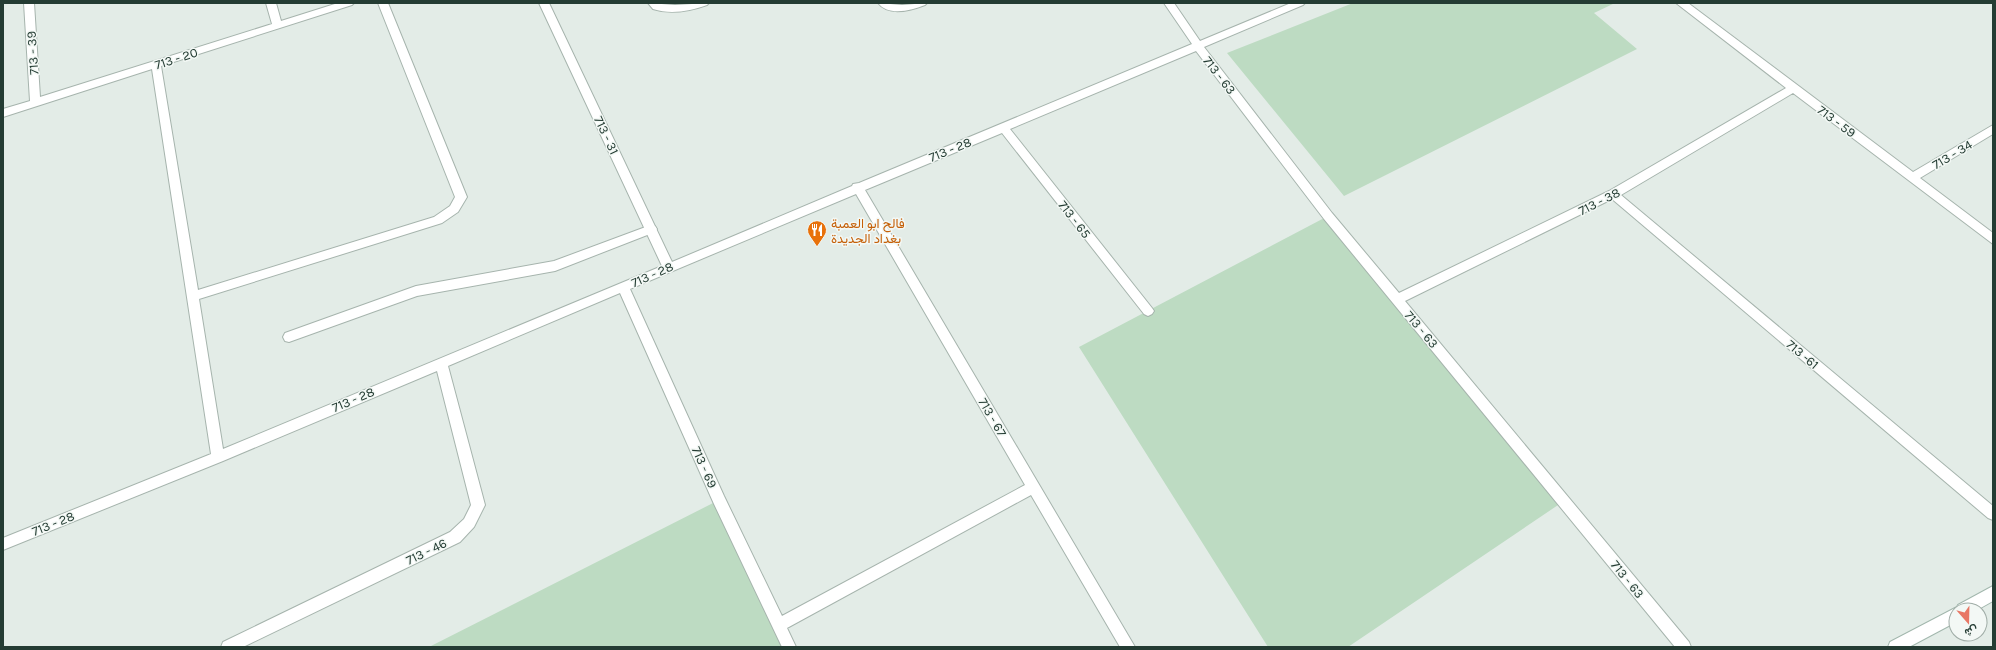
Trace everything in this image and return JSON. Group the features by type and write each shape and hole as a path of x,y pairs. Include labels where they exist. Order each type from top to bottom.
{"street":[{"name":"713 - 39","path":"29,3 35,103"},
{"path":"271,3 277,26"},
{"name":"713 - 20","path":"3,113 349,3"},
{"path":"194,296 438,220 454,209 461,197 383,3"},
{"name":"713 - 31","path":"544,3 668,266"},
{"path":"653,3 656,7 672,10 688,9 704,3"},
{"path":"883,3 895,9 908,8 922,3"},
{"name":"713 - 63","path":"1169,3 1198,46 1324,210 1684,647"},
{"name":"713 - 28","path":"3,544 218,457 668,266 1300,3"},
{"name":"713 - 59","path":"1681,3 1993,239"},
{"path":"156,64 194,296 218,457"},
{"name":"713 - 38","path":"1398,299 1613,194 1792,88"},
{"name":"713 - 65","path":"1003,127 1148,311"},
{"name":"713 - 34","path":"1912,178 1993,130"},
{"name":"713 - 67","path":"857,187 1128,647"},
{"name":"713 -61","path":"1613,194 1993,514"},
{"path":"289,337 416,291 555,266 651,229"},
{"name":"713 - 69","path":"623,286 720,500 789,647"},
{"name":"713 - 46","path":"228,647 455,537 469,523 478,505 441,362"},
{"path":"779,625 1034,487"},
{"path":"1977,602 1993,593"},
{"path":"1895,647 1948,618"}],"green space":[{"path":"1353,3 1615,3 1594,13 1637,49 1344,196 1227,53"},
{"path":"1328,216 1564,501 1348,647 1268,647 1079,347"},
{"path":"719,500 789,647 429,647"}],"place":[{"name":"فالح ابو العمبة بغداد الجديدة","path":"817,247"}]}
